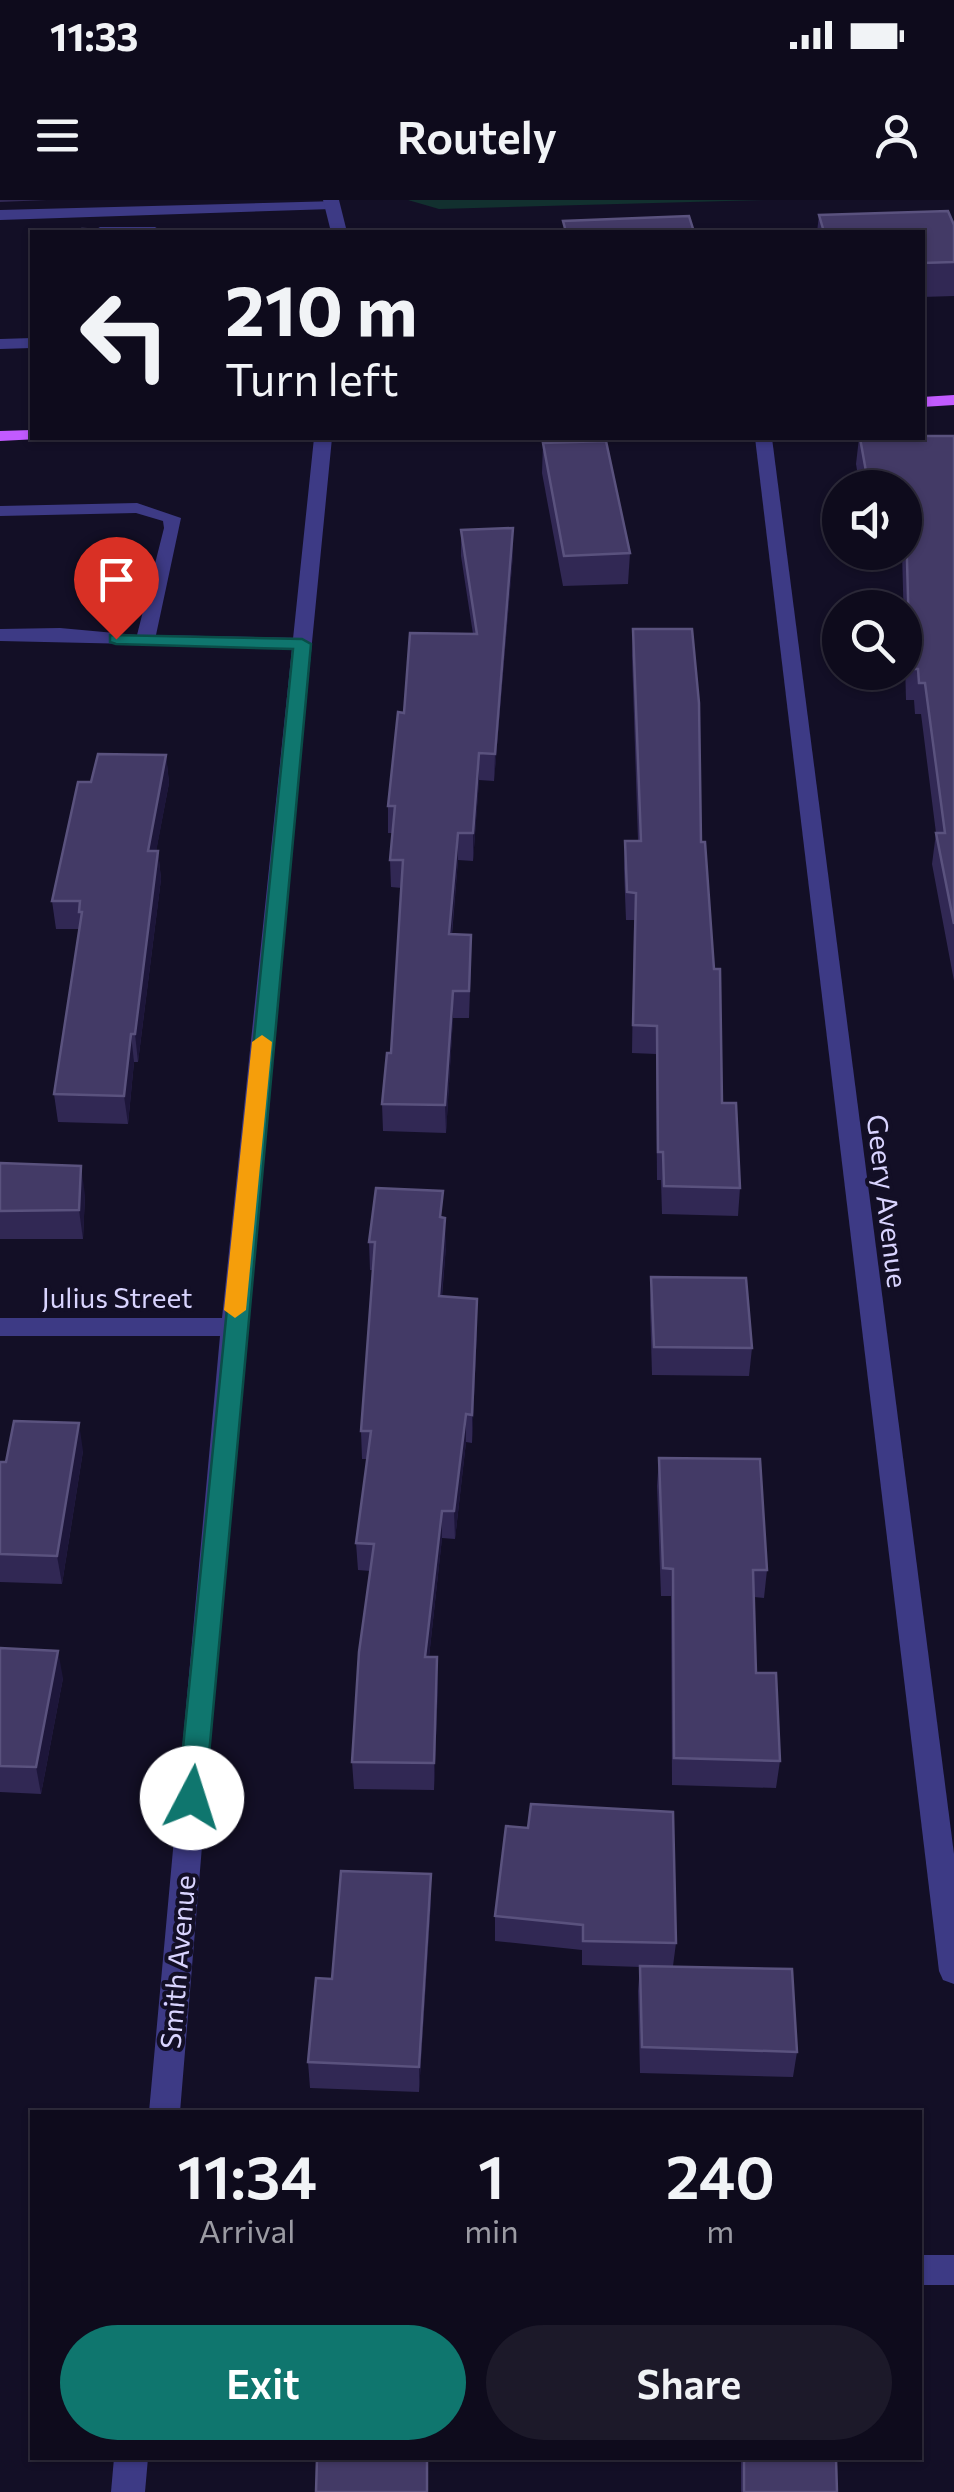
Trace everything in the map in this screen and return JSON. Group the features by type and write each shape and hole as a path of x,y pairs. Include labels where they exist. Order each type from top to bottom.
{"main road":[{"path":"925,402 954,400"},
{"path":"0,436 30,435"}],"street":[{"path":"0,216 209,204 332,202 339,230"},
{"path":"201,230 209,204"},
{"path":"50,230 53,214"},
{"path":"0,344 30,343"},
{"name":"Smith Avenue","path":"164,2110 234,1327 323,440"},
{"name":"Geery Avenue","path":"762,440 954,1971"},
{"path":"0,511 137,508 172,518 173,528 145,641"},
{"path":"0,636 60,634 145,641 302,644"},
{"name":"Julius Street","path":"0,1327 234,1327"},
{"path":"922,2270 954,2270"},
{"path":"128,2492 131,2460"}],"green space":[{"path":"408,200 764,200 439,209"}],"building":[{"path":"948,211 954,225 954,262 925,263 925,230 823,230 819,215"},
{"path":"689,216 693,230 565,230 563,221"},
{"path":"954,436 954,924 936,833 945,833 922,683 922,590 908,590 907,570 922,570 922,470 866,470 860,440"},
{"path":"606,441 630,553 564,556 543,443"},
{"path":"513,528 495,754 479,753 473,833 458,833 449,934 471,935 469,991 453,991 445,1105 382,1104 387,1053 391,1053 403,860 390,860 395,806 388,806 398,712 404,713 410,633 477,634 461,530"},
{"path":"633,629 692,629 699,703 701,842 705,842 714,969 720,969 722,1103 736,1103 740,1188 664,1186 663,1152 658,1152 657,1026 633,1025 636,893 627,892 625,841 641,841"},
{"path":"98,754 166,755 148,851 158,851 124,1096 54,1094 82,912 80,901 52,901 78,782 91,782"},
{"path":"0,1163 81,1166 79,1210 0,1211"},
{"path":"376,1188 443,1191 440,1217 445,1218 439,1296 477,1299 472,1415 466,1414 454,1511 442,1511 425,1657 437,1657 434,1763 352,1762 359,1652 374,1544 356,1543 371,1431 361,1431 375,1242 369,1242"},
{"path":"651,1277 746,1278 752,1348 654,1347"},
{"path":"14,1421 79,1423 57,1556 0,1554 0,1462 6,1462"},
{"path":"659,1458 760,1459 767,1570 753,1570 756,1673 776,1673 780,1761 674,1758 673,1569 663,1568"},
{"path":"0,1648 58,1651 36,1767 0,1766"},
{"path":"531,1804 673,1812 676,1943 583,1941 583,1925 495,1916 506,1826 528,1828"},
{"path":"341,1871 431,1874 419,2067 308,2062 316,1978 332,1979"},
{"path":"640,1966 792,1969 797,2052 642,2047"},
{"path":"317,2460 427,2460 427,2492 316,2492"},
{"path":"744,2460 836,2460 837,2492 744,2492"}],"slow traffic":[{"path":"235,1310 262,1042"}],"route":[{"path":"116,639 302,644 192,1798"}]}
